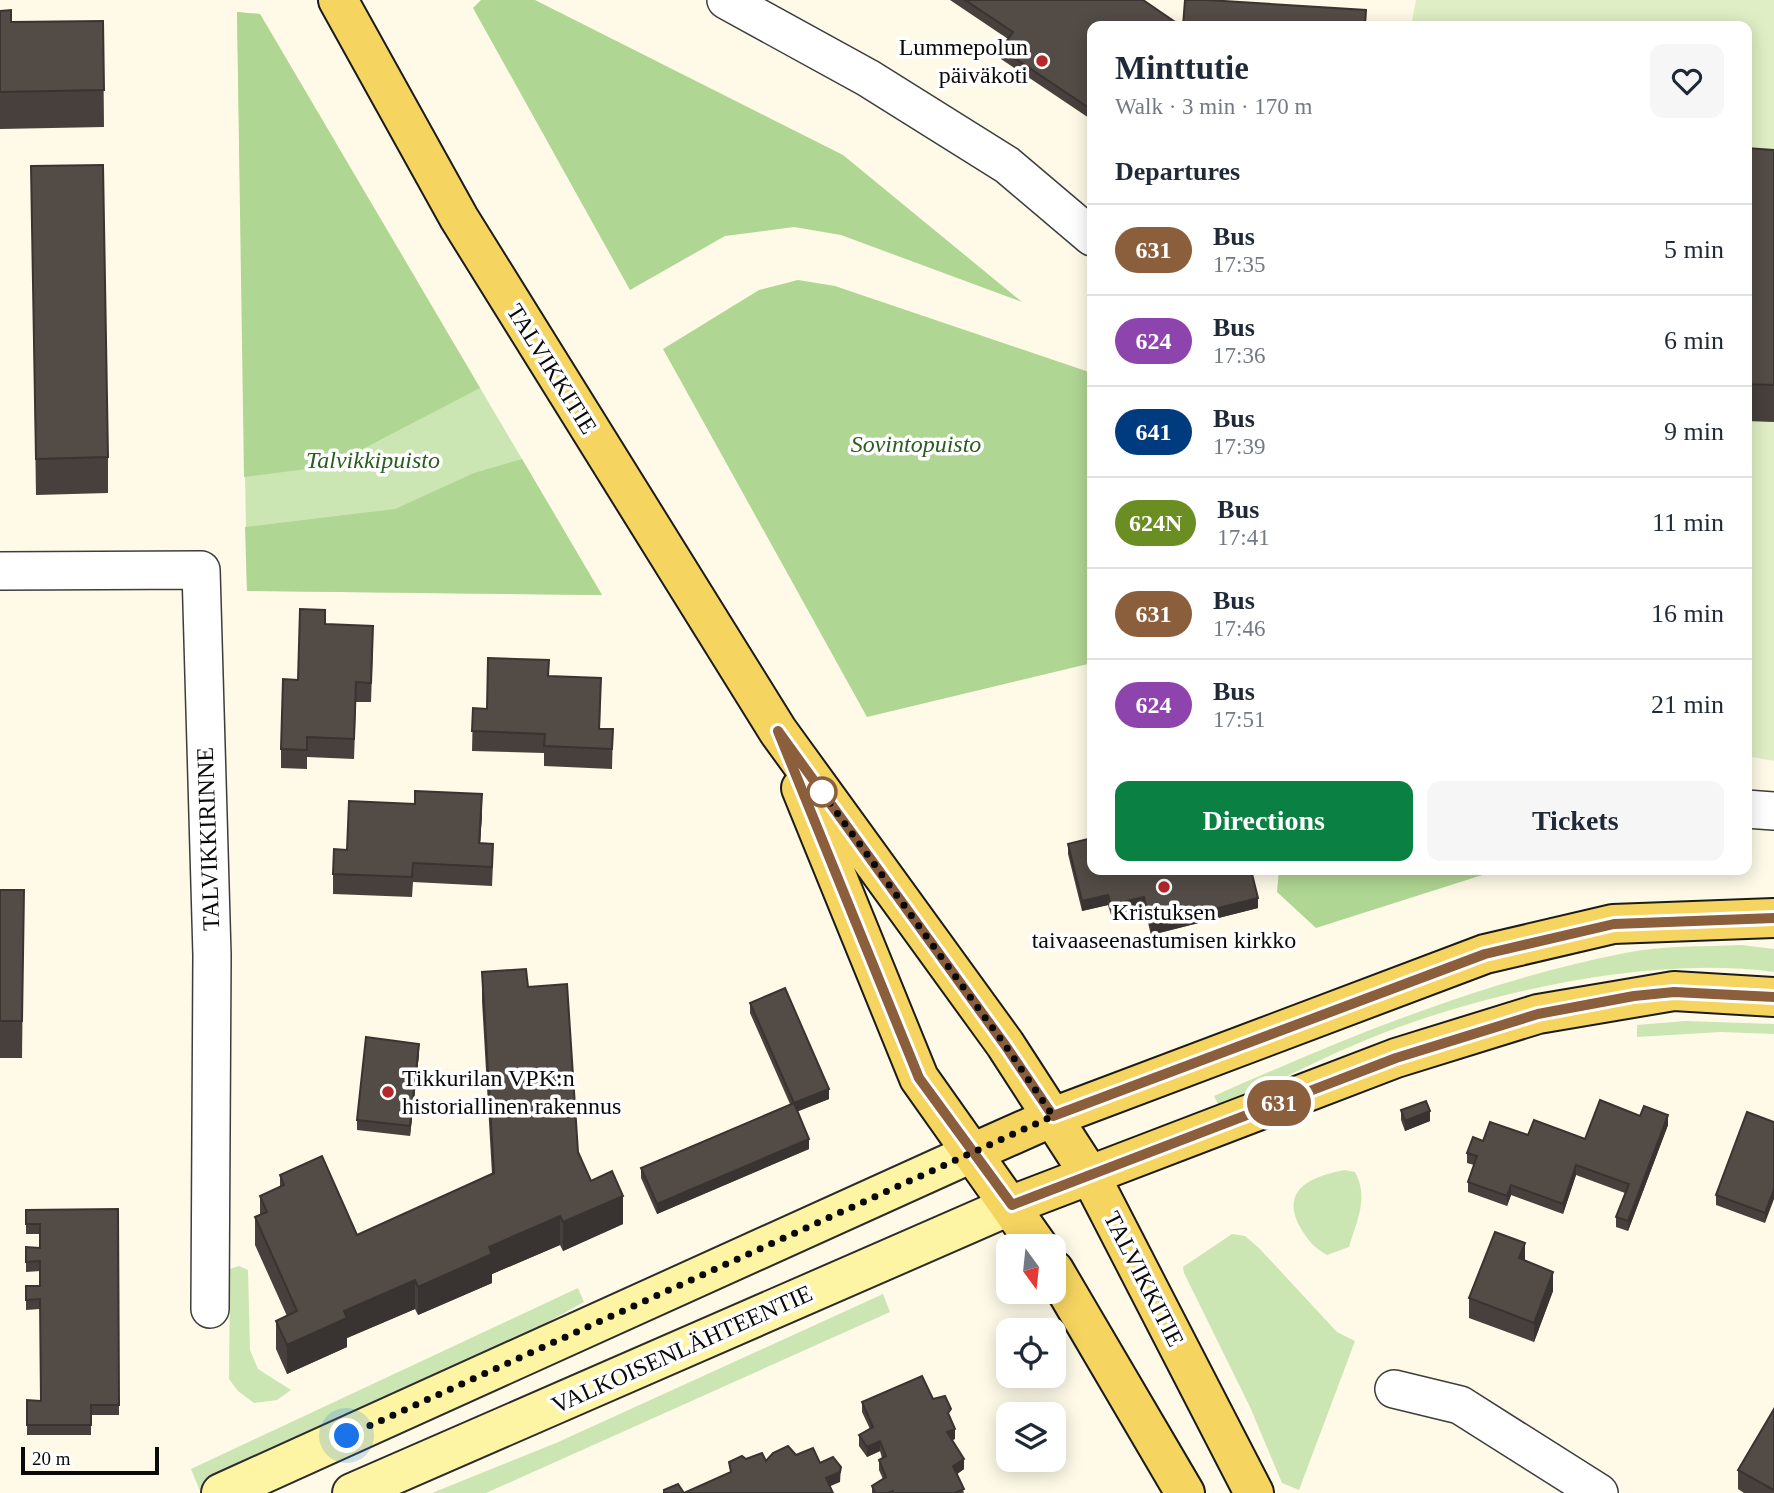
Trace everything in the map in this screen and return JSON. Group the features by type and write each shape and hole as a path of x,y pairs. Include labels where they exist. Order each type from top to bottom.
{"main road":[{"name":"TALVIKKITIE","path":"338,0 459,218 778,731 997,1033 1091,1177 1254,1493"},
{"name":"TALVIKKITIE","path":"778,731 919,1078 1030,1234"},
{"path":"221,1493 1053,1116 1485,954 1614,924 1774,918"},
{"path":"1012,1205 1396,1058 1538,1014 1634,996 1674,992 1774,997"},
{"name":"VALKOISENLÄHTEENTIE","path":"352,1493 1012,1205"},
{"path":"1066,1290 1185,1493"}],"street":[{"path":"726,0 868,78 1007,165 1087,233"},
{"name":"TALVIKKIRINNE","path":"0,571 201,570 212,955 210,1309"},
{"path":"1752,809 1774,811"},
{"path":"1394,1389 1460,1405 1599,1493"}],"green space":[{"path":"481,0 535,0 843,155 1022,302 841,235 794,227 725,236 630,290 473,8"},
{"path":"1416,0 1774,0 1774,761 1752,757 1752,21 1412,21"},
{"name":"Talvikkipuisto","path":"237,12 260,14 602,595 247,591"},
{"path":"237,12 260,14 480,388 330,466 244,477"},
{"name":"Sovintopuisto","path":"798,280 835,286 1087,371 1087,664 867,717 663,349 759,290"},
{"path":"522,459 602,595 247,591 245,527 395,509 474,473"},
{"path":"1279,875 1482,875 1316,928 1277,892"},
{"path":"1742,945 1774,949 1774,972 1682,968 1634,972 1535,988 1399,1027 1331,1055 1220,1108 1214,1096 1365,1032 1519,979 1639,950"},
{"path":"1685,1021 1774,1024 1774,1034 1721,1032 1637,1037 1637,1025"},
{"path":"1344,1170 1355,1172 1361,1191 1360,1209 1349,1247 1327,1255 1308,1239 1300,1227 1294,1203 1296,1194 1310,1181"},
{"path":"1232,1234 1245,1236 1259,1248 1337,1332 1355,1341 1299,1490 1282,1483 1250,1407 1184,1273 1183,1267"},
{"path":"239,1266 248,1270 250,1350 258,1369 291,1390 277,1400 254,1403 238,1391 229,1379 230,1269"},
{"path":"578,1288 584,1302 517,1339 200,1491 191,1469"},
{"path":"883,1294 890,1312 486,1493 432,1493 556,1443"}],"building":[{"path":"965,0 1143,0 1174,21 1087,21 1087,107 1001,49 1013,32"},
{"path":"1185,0 1366,10 1365,21 1183,21"},
{"path":"11,10 11,22 103,21 104,90 0,92 0,11"},
{"path":"1752,148 1774,150 1774,385 1752,384"},
{"path":"103,165 108,457 36,459 31,166"},
{"path":"300,609 325,610 325,624 373,626 371,683 356,682 354,739 307,737 307,750 281,749 283,679 298,680"},
{"path":"488,658 549,660 548,676 601,678 599,729 613,729 612,749 544,746 545,734 472,731 473,708 487,709"},
{"path":"415,791 482,794 479,843 493,844 492,867 413,863 412,877 333,874 334,849 347,850 349,801 415,804"},
{"name":"Kristuksen taivaaseenastumisen kirkko","path":"1087,839 1087,875 1252,875 1258,898 1151,925 1144,897 1111,905 1108,895 1082,901 1068,844"},
{"path":"0,890 24,890 22,1021 0,1021"},
{"path":"526,969 528,987 567,984 578,1152 591,1181 612,1171 623,1196 563,1222 560,1216 489,1247 492,1254 418,1287 415,1280 344,1311 347,1318 287,1345 276,1321 297,1311 255,1217 267,1212 260,1196 284,1185 280,1175 322,1156 357,1235 494,1173 482,972"},
{"path":"785,988 829,1089 794,1103 750,1003"},
{"name":"Tikkurilan VPK:n historiallinen rakennus","path":"366,1037 419,1044 410,1126 357,1120"},
{"path":"1600,1100 1640,1116 1644,1106 1668,1115 1628,1221 1616,1217 1629,1184 1576,1165 1563,1204 1511,1185 1507,1196 1468,1182 1477,1156 1467,1153 1473,1137 1483,1141 1490,1122 1528,1135 1534,1120 1585,1139"},
{"path":"1426,1101 1430,1111 1405,1121 1401,1110"},
{"path":"794,1103 809,1139 657,1204 641,1168"},
{"path":"1747,1112 1774,1122 1774,1189 1765,1213 1716,1195"},
{"path":"118,1209 119,1405 91,1405 91,1425 27,1425 27,1400 41,1401 40,1299 26,1300 26,1286 40,1286 40,1261 26,1262 26,1247 40,1248 40,1224 26,1224 26,1210"},
{"path":"1495,1232 1525,1243 1519,1258 1553,1272 1534,1323 1469,1298"},
{"path":"922,1376 933,1399 945,1396 951,1409 948,1413 955,1429 947,1432 964,1459 953,1466 964,1489 955,1493 875,1493 872,1486 886,1477 879,1460 886,1456 880,1441 867,1447 859,1435 873,1427 862,1402"},
{"path":"1774,1409 1774,1490 1738,1470"},
{"path":"788,1446 796,1455 813,1448 820,1463 833,1457 841,1467 840,1472 826,1478 833,1493 684,1493 731,1472 729,1462 742,1456 746,1459 762,1453 766,1461 773,1453"},
{"path":"678,1484 684,1493 664,1493 664,1490"}],"bus line":[{"name":"631","path":"1774,918 1614,924 1485,954 1156,1080 1053,1116 1005,1045 778,731 919,1078 1012,1205 1396,1058 1538,1014 1634,996 1674,992 1774,997"}],"place":[{"name":"Lummepolun päiväkoti","path":"1042,61"},
{"name":"Kristuksen taivaaseenastumisen kirkko","path":"1164,887"},
{"name":"Tikkurilan VPK:n historiallinen rakennus","path":"388,1092"}],"route":[{"path":"347,1436 1053,1116 1005,1045 822,792"}]}
